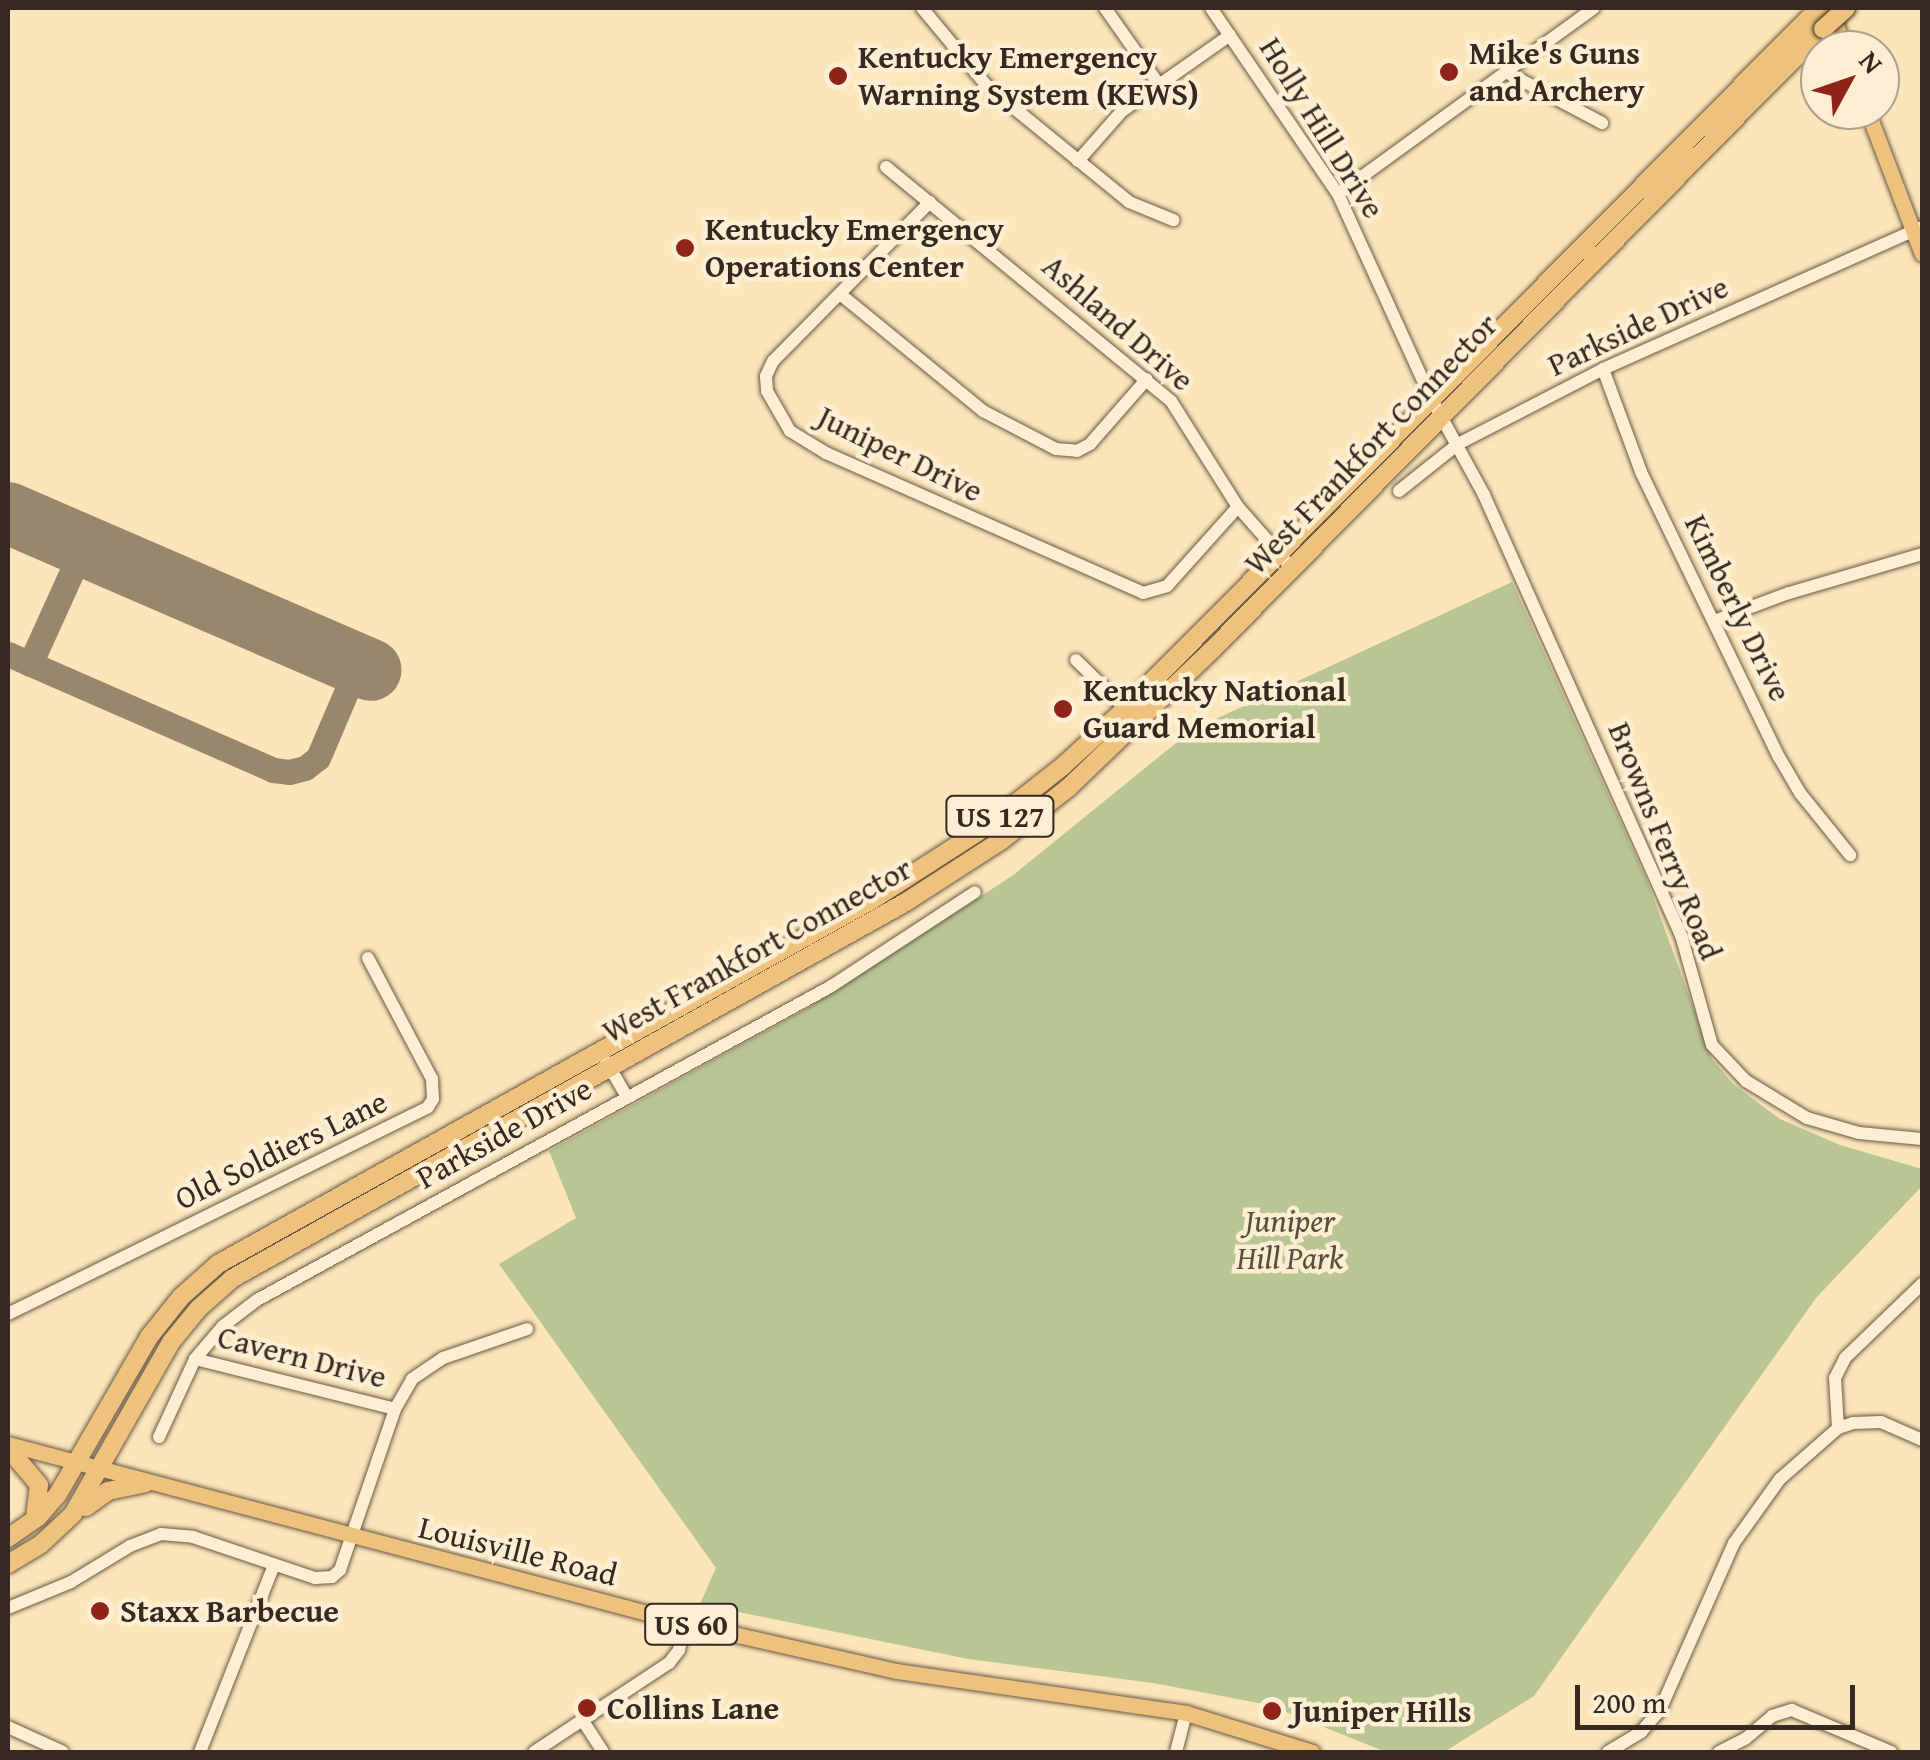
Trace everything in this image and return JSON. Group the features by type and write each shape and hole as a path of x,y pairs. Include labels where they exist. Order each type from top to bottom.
{"highway":[{"name":"West Frankfort Connector","path":"77,1465 149,1337 206,1273 262,1236 955,872 1046,805 1133,716 1278,554 1822,8"},
{"name":"West Frankfort Connector","path":"1133,716 1292,568 1846,8"},
{"name":"West Frankfort Connector","path":"101,1472 171,1342 215,1292 273,1252 605,1058"},
{"path":"8,1446 39,1485 35,1519"},
{"name":"US 127","path":"8,1538 35,1519 77,1465"},
{"name":"US 127","path":"8,1564 40,1544 73,1514 101,1472"},
{"path":"73,1514 108,1491 145,1483"}],"main road":[{"path":"1822,8 1834,30"},
{"path":"1875,130 1917,229 1922,254"},
{"name":"Louisville Road","path":"8,1446 685,1623 896,1671 1186,1712 1312,1752"}],"street":[{"path":"922,8 981,81 1136,207 1173,220"},
{"path":"1105,8 1158,83"},
{"name":"Holly Hill Drive","path":"1211,8 1338,194 1431,398 1458,444"},
{"path":"1338,194 1594,8"},
{"path":"1078,160 1122,112 1230,35"},
{"path":"1506,72 1602,123"},
{"name":"Ashland Drive","path":"886,166 1147,380 1181,413 1238,507 1292,568"},
{"name":"Juniper Drive","path":"930,202 782,352 766,376 768,396 782,421 812,446 1143,593 1167,586 1238,507"},
{"name":"Parkside Drive","path":"1400,492 1458,444 1603,369 1917,229"},
{"path":"840,294 983,412 1056,449 1077,451 1090,444 1147,380"},
{"name":"Kimberly Drive","path":"1603,369 1641,472 1789,776 1850,855"},
{"name":"Browns Ferry Road","path":"1458,444 1643,845 1681,935 1705,1030 1721,1058 1760,1091 1807,1118 1859,1133 1922,1139"},
{"path":"1714,622 1790,593 1922,554"},
{"path":"1076,660 1133,716"},
{"name":"Parkside Drive","path":"159,1437 196,1359 223,1326 257,1300 830,987 975,892"},
{"name":"Old Soldiers Lane","path":"8,1314 428,1107 433,1099 432,1079 368,958"},
{"path":"605,1058 627,1097"},
{"path":"1838,1428 1835,1378 1845,1358 1922,1284"},
{"path":"8,1608 71,1582 130,1546 161,1534 194,1538 316,1578 332,1576 340,1570 396,1409 412,1380 432,1364 527,1329"},
{"name":"Cavern Drive","path":"196,1359 396,1409"},
{"path":"1608,1752 1641,1732 1660,1710 1748,1520 1780,1479 1838,1428 1880,1422 1922,1440"},
{"path":"200,1752 274,1564"},
{"path":"534,1752 669,1663 679,1650 685,1623"},
{"path":"1719,1752 1745,1739 1772,1716 1792,1710 1891,1752"},
{"path":"1176,1752 1186,1712"},
{"path":"583,1720 603,1752"},
{"path":"8,1726 64,1752"}],"green space":[{"name":"Juniper Hill Park","path":"1512,582 1648,883 1712,1059 1733,1084 1780,1119 1840,1145 1922,1169 1922,1186 1816,1298 1534,1696 1444,1752 1386,1752 1269,1705 1153,1683 968,1659 700,1604 716,1568 499,1264 576,1218 549,1151 808,1008 1012,876 1192,730"}],"taxiway":[{"path":"30,664 83,547"},
{"path":"8,654 273,770 289,772 305,768 318,758 358,664"}],"runway":[{"path":"8,513 371,670"}],"place":[{"name":"Mike's Guns and Archery","path":"1449,72"},
{"name":"Kentucky Emergency Warning System (KEWS)","path":"838,76"},
{"name":"Kentucky Emergency Operations Center","path":"685,248"},
{"name":"Kentucky National Guard Memorial","path":"1063,709"},
{"name":"Staxx Barbecue","path":"100,1611"},
{"name":"Collins Lane","path":"587,1708"},
{"name":"Juniper Hills","path":"1272,1711"}]}
